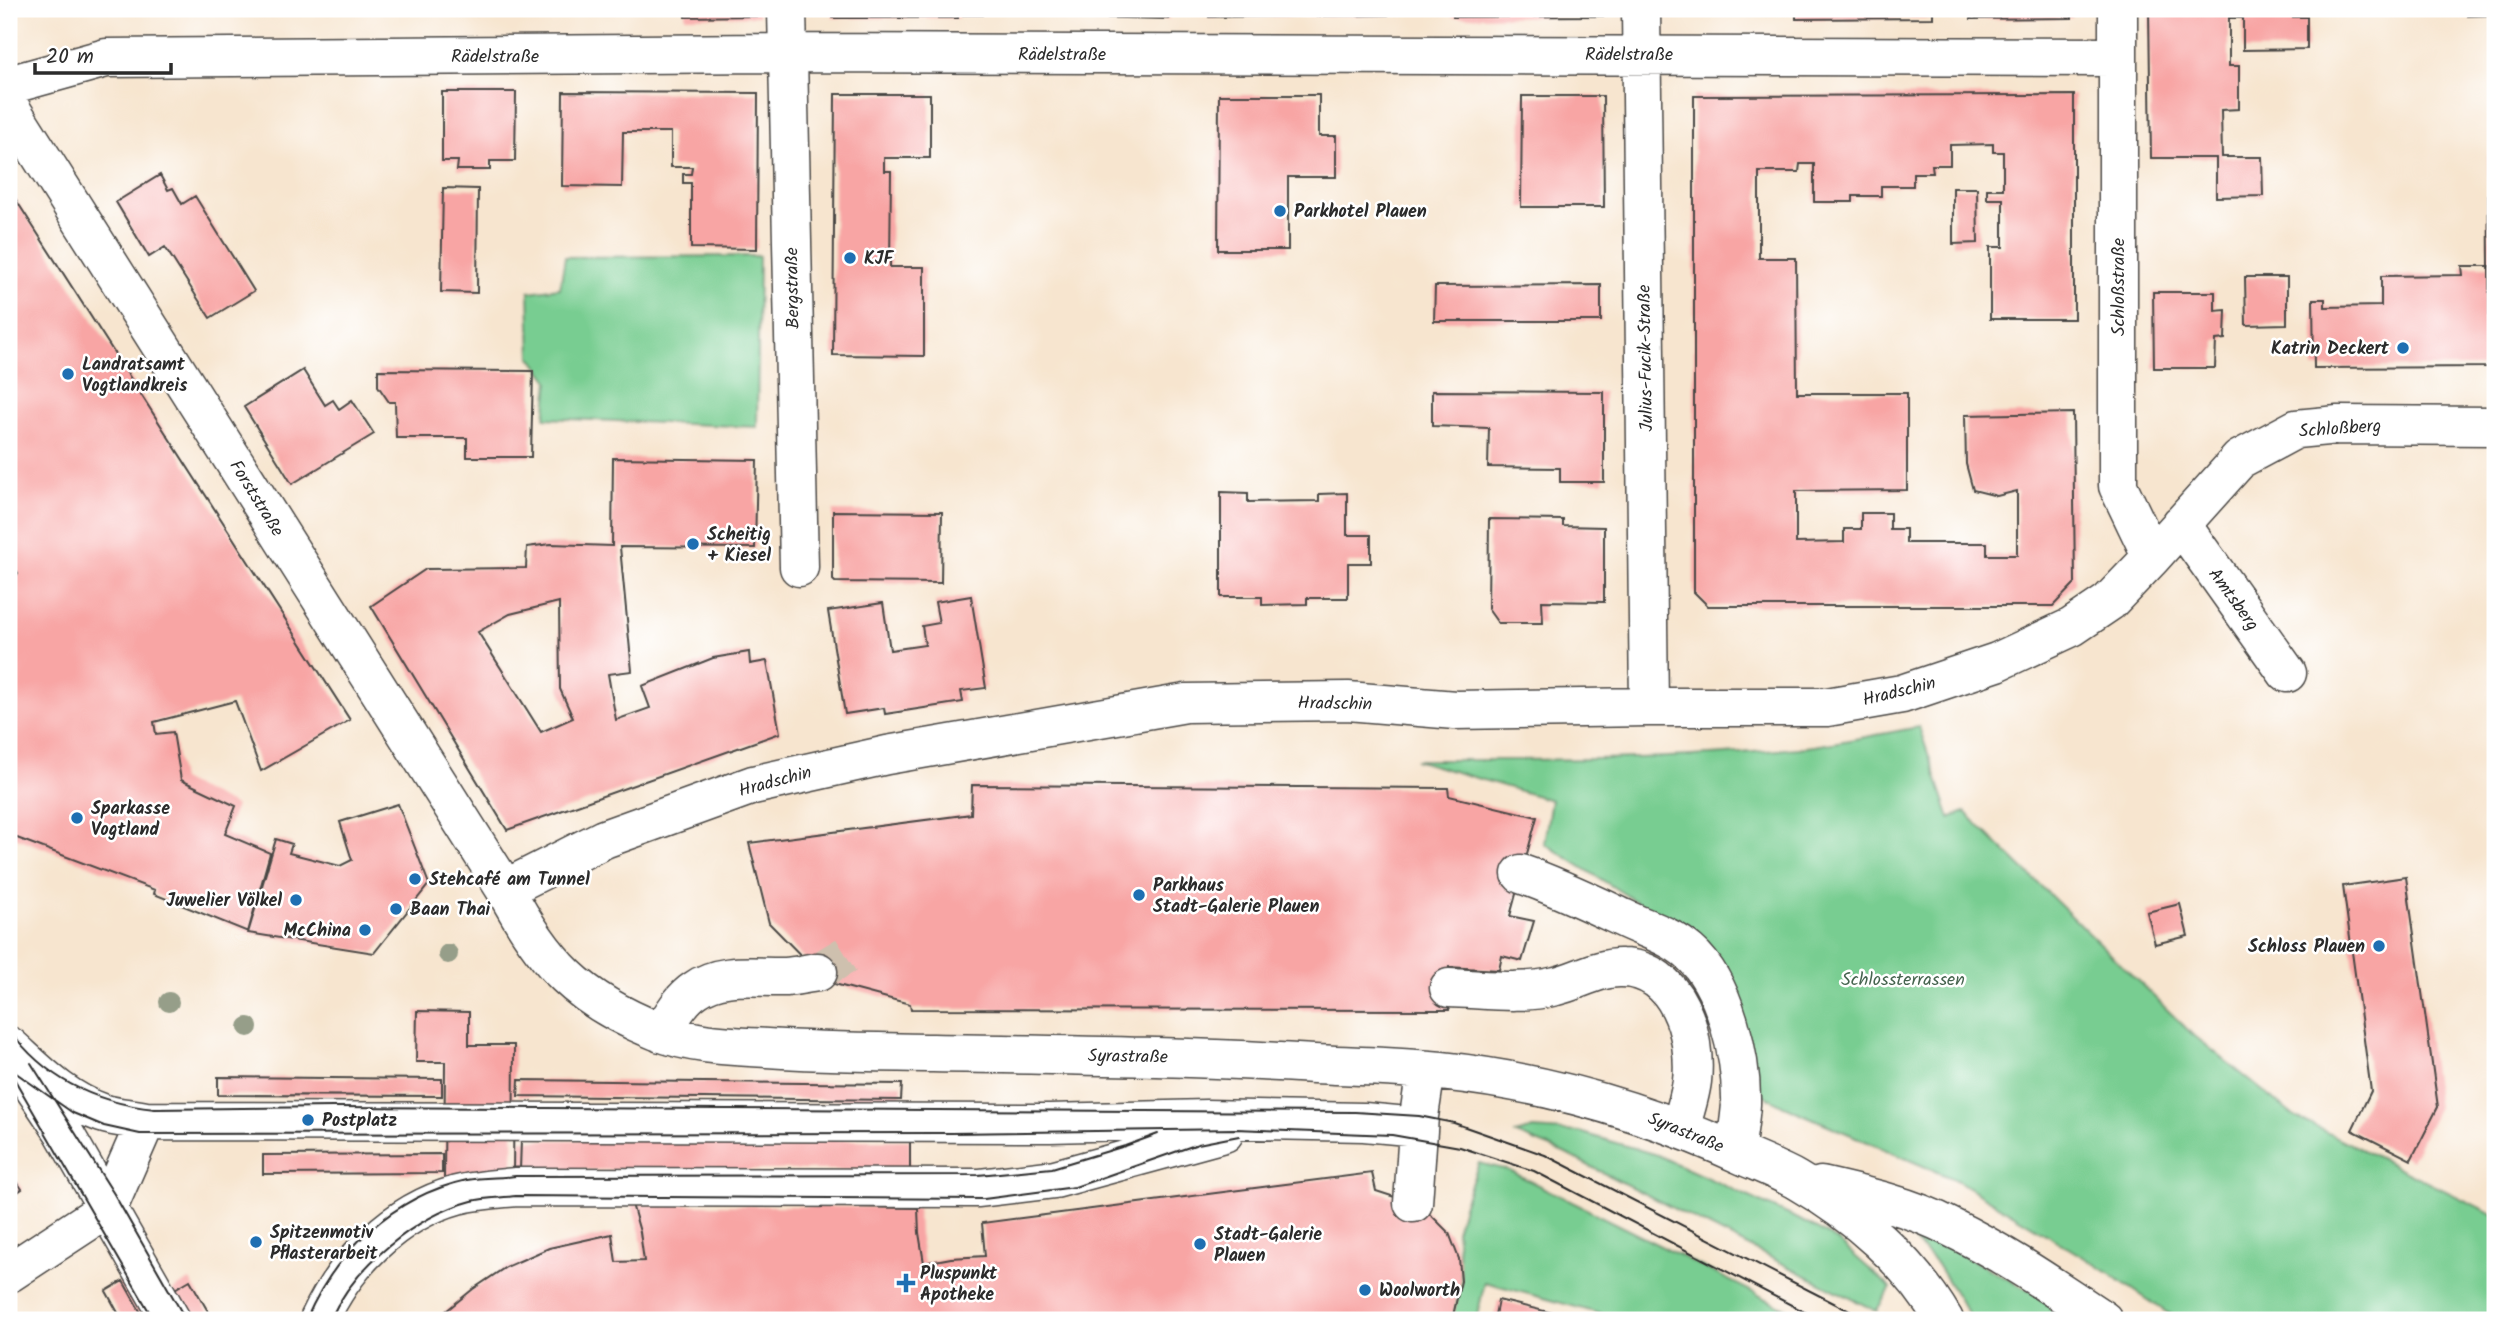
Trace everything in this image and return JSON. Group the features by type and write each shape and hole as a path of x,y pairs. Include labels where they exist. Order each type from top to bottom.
{"street":[{"name":"Bergstraße","path":"787,9 799,567"},
{"name":"Julius-Fucik-Straße","path":"1641,9 1649,706"},
{"name":"Schloßstraße","path":"2118,9 2118,486 2152,557"},
{"name":"Rädelstraße","path":"9,85 106,58 786,53 2118,57"},
{"name":"Forststraße","path":"9,106 505,889"},
{"name":"Schloßberg","path":"2152,557 2240,459 2296,429 2338,425 2495,426"},
{"name":"Amtsberg","path":"2181,524 2287,673"},
{"name":"Hradschin","path":"505,889 604,839 753,785 887,755 1186,703 1348,701 1455,709 1826,707 1902,694 1997,662 2072,627 2109,602 2152,557"},
{"path":"1521,874 1558,886 1668,937 1689,953 1708,974 1724,1003 1736,1059 1741,1102 1735,1152"},
{"name":"Syrastraße","path":"505,889 539,948 564,976 617,1013 661,1033 696,1042 806,1051 1140,1055 1426,1070 1500,1079 1560,1091 1680,1128 1796,1180 1856,1220 1883,1244 1916,1279 1944,1320"},
{"path":"1449,988 1529,991 1556,986 1604,970 1622,968 1643,971 1661,982 1688,1023 1692,1081 1680,1128"},
{"path":"661,1033 684,1000 696,989 711,982 732,977 788,977 818,972"},
{"path":"9,1045 54,1088 78,1103 104,1114 146,1121 1050,1123 1206,1119 1364,1122 1418,1128"},
{"path":"9,1052 63,1131 171,1320"},
{"path":"1413,1202 1418,1128 1426,1070"},
{"path":"9,1273 108,1208 146,1121"},
{"path":"318,1320 331,1293 359,1256 392,1228 429,1206 456,1195 516,1186 979,1188 1055,1179 1266,1122"},
{"name":"Syrastraße","path":"1796,1180 1896,1205 1950,1226 2031,1272 2102,1320"}],"green space":[{"path":"759,256 757,427 545,418 549,381 531,357 529,292 560,288 565,257"},
{"name":"Schlossterrassen","path":"1919,727 1950,818 1965,812 2191,1033 2295,1117 2495,1215 2495,1320 2178,1320 2098,1266 1958,1181 1784,1106 1757,1091 1690,936 1544,843 1551,800 1415,760 1607,759 1750,752 1813,746"},
{"path":"1533,1129 1579,1132 1657,1155 1798,1219 1837,1240 1891,1288 1876,1311 1564,1153 1516,1134"},
{"path":"1479,1163 1508,1170 1809,1320 1623,1320 1485,1282 1476,1320 1451,1320 1461,1281 1456,1231"},
{"path":"1899,1220 2083,1320 1972,1320 1936,1263 1898,1225"}],"building":[{"path":"685,9 758,9 758,16 685,17"},
{"path":"833,9 983,9 983,15 958,15 958,18 833,18"},
{"path":"1080,9 1169,9 1169,19 1080,17"},
{"path":"1209,9 1388,9 1388,15 1209,17"},
{"path":"1453,9 1603,9 1603,16 1453,17"},
{"path":"1796,9 1933,9 1933,18 1796,19"},
{"path":"1971,9 2072,9 2072,18 1971,19"},
{"path":"2149,9 2293,9 2293,17 2307,17 2307,49 2243,50 2243,18 2229,18 2229,66 2239,66 2239,109 2221,110 2222,157 2262,157 2263,196 2216,197 2216,158 2151,158"},
{"path":"2468,9 2495,9 2495,15 2468,16"},
{"path":"442,92 516,92 515,161 490,161 490,170 457,170 458,161 442,161"},
{"path":"563,92 758,93 757,249 691,248 691,183 683,183 683,174 691,174 692,167 671,167 671,132 623,132 622,187 562,186"},
{"path":"835,94 930,94 930,158 884,158 884,171 891,171 890,267 924,267 924,356 833,355"},
{"path":"1219,95 1319,95 1319,136 1336,136 1336,177 1288,177 1288,250 1218,250"},
{"path":"2074,95 2074,319 1990,319 1990,247 2003,247 2003,199 1987,199 1987,189 2003,189 2003,152 1993,152 1993,144 1950,145 1950,165 1932,165 1933,173 1913,173 1913,186 1881,186 1881,196 1853,196 1853,202 1814,202 1814,164 1800,164 1799,172 1759,172 1759,258 1796,258 1797,393 1907,393 1907,490 1796,491 1796,543 1844,542 1844,529 1861,529 1861,513 1890,513 1890,529 1906,529 1906,543 1987,543 1987,555 2017,555 2017,491 1997,496 1973,490 1966,464 1965,415 2073,413 2075,583 2053,606 1708,606 1694,592 1694,96"},
{"path":"1522,96 1603,96 1604,207 1521,207"},
{"path":"2488,155 2495,155 2495,266 2489,266"},
{"path":"160,175 168,190 173,188 182,204 195,196 254,291 210,318 165,247 149,257 116,202"},
{"path":"443,188 478,189 477,293 441,292"},
{"path":"1953,188 1977,188 1978,243 1953,244"},
{"path":"9,189 350,720 261,771 235,701 154,722 156,734 173,732 181,780 236,806 225,834 270,853 248,932 154,894 155,890 9,835 9,587 18,573 9,559"},
{"path":"2462,266 2489,266 2490,367 2314,368 2313,299 2325,299 2325,307 2381,306 2381,276 2463,275"},
{"path":"2245,277 2287,277 2287,324 2246,325"},
{"path":"1601,285 1601,321 1434,321 1435,286"},
{"path":"2153,292 2215,292 2215,311 2226,310 2225,339 2216,340 2215,368 2154,368"},
{"path":"303,370 325,405 333,400 339,409 352,400 374,434 292,484 244,407"},
{"path":"378,370 533,371 531,457 467,457 467,438 396,438 395,402 389,402 378,386"},
{"path":"1432,391 1604,392 1604,482 1560,482 1560,468 1488,467 1489,428 1432,426"},
{"path":"613,458 757,460 755,548 620,547 632,671 608,674 616,720 650,708 642,686 713,658 749,652 750,664 767,661 780,733 507,830 371,606 426,569 526,568 527,547 551,544 612,546","holes":["559,602 560,689 573,718 541,732 478,632 510,614"]},
{"path":"1221,492 1248,493 1248,502 1319,501 1319,494 1347,493 1347,535 1371,535 1371,563 1348,563 1348,598 1307,598 1307,604 1262,605 1262,597 1221,597"},
{"path":"833,511 942,512 941,583 835,582"},
{"path":"1489,519 1563,520 1563,526 1604,527 1604,602 1542,601 1543,623 1498,623 1488,609"},
{"path":"971,596 986,688 961,691 963,702 885,714 884,708 845,714 828,611 883,603 890,650 925,645 922,626 939,623 935,602"},
{"name":"Parkhaus Stadt-Galerie Plauen","path":"972,785 1448,788 1449,796 1537,817 1510,916 1534,921 1522,961 1502,956 1499,970 1449,967 1449,1010 911,1009 910,1004 827,982 769,923 749,843 971,814"},
{"path":"398,804 429,884 374,953 248,933 276,839 292,844 289,853 340,866 352,860 340,822"},
{"path":"2406,877 2438,1107 2411,1160 2352,1130 2371,1091 2343,886"},
{"path":"2180,904 2188,936 2155,944 2147,912"},
{"path":"417,1011 469,1012 469,1045 514,1045 513,1181 444,1180 445,1062 416,1062"},
{"path":"218,1077 442,1079 442,1096 218,1095"},
{"path":"519,1080 902,1084 901,1100 518,1096"},
{"path":"521,1140 910,1140 910,1170 520,1170"},
{"path":"442,1154 442,1173 263,1174 263,1155"},
{"path":"9,1171 22,1189 9,1198"},
{"name":"Stadt-Galerie Plauen","path":"1372,1173 1376,1191 1413,1203 1449,1233 1459,1259 1461,1281 1452,1320 435,1320 473,1289 506,1267 549,1248 612,1234 616,1262 644,1261 632,1204 918,1208 924,1263 985,1256 982,1223"},
{"path":"190,1280 213,1320 190,1320 173,1290"},
{"path":"123,1281 145,1320 122,1320 106,1291"},
{"path":"1498,1300 1578,1319 1578,1320 1494,1320"}],"tunnel":[{"path":"818,972 846,955"}],"tram line":[{"path":"9,1029 39,1062 73,1086 112,1101 155,1109 333,1107 1355,1112 1419,1116 1454,1123 1545,1155 1867,1320"},
{"path":"31,1063 114,1194 186,1320"},
{"path":"9,1068 73,1113 104,1126 140,1134 951,1133 1236,1129 1392,1135 1460,1147 1534,1171 1820,1320"},
{"path":"12,1075 154,1320"},
{"path":"306,1320 333,1272 350,1250 370,1231 391,1213 415,1199 467,1180 516,1176 978,1175 1052,1168 1158,1134"},
{"path":"330,1320 354,1281 389,1246 429,1218 477,1200 516,1196 984,1199 1075,1187 1198,1144 1239,1136"}],"place":[{"name":"Parkhotel Plauen","path":"1280,211"},
{"name":"KJF","path":"850,258"},
{"name":"Katrin Deckert","path":"2403,348"},
{"name":"Landratsamt Vogtlandkreis","path":"68,374"},
{"name":"Scheitig + Kiesel","path":"693,544"},
{"name":"Sparkasse Vogtland","path":"77,818"},
{"name":"Stehcafé am Tunnel","path":"415,879"},
{"name":"Parkhaus Stadt-Galerie Plauen","path":"1139,895"},
{"name":"Juwelier Völkel","path":"296,900"},
{"name":"Baan Thai","path":"396,909"},
{"name":"McChina","path":"365,930"},
{"name":"Schloss Plauen","path":"2379,946"},
{"name":"Postplatz","path":"308,1120"},
{"name":"Spitzenmotiv Pflasterarbeit","path":"256,1242"},
{"name":"Stadt-Galerie Plauen","path":"1200,1244"},
{"name":"Pluspunkt Apotheke","path":"906,1283"},
{"name":"Woolworth","path":"1365,1290"}]}
